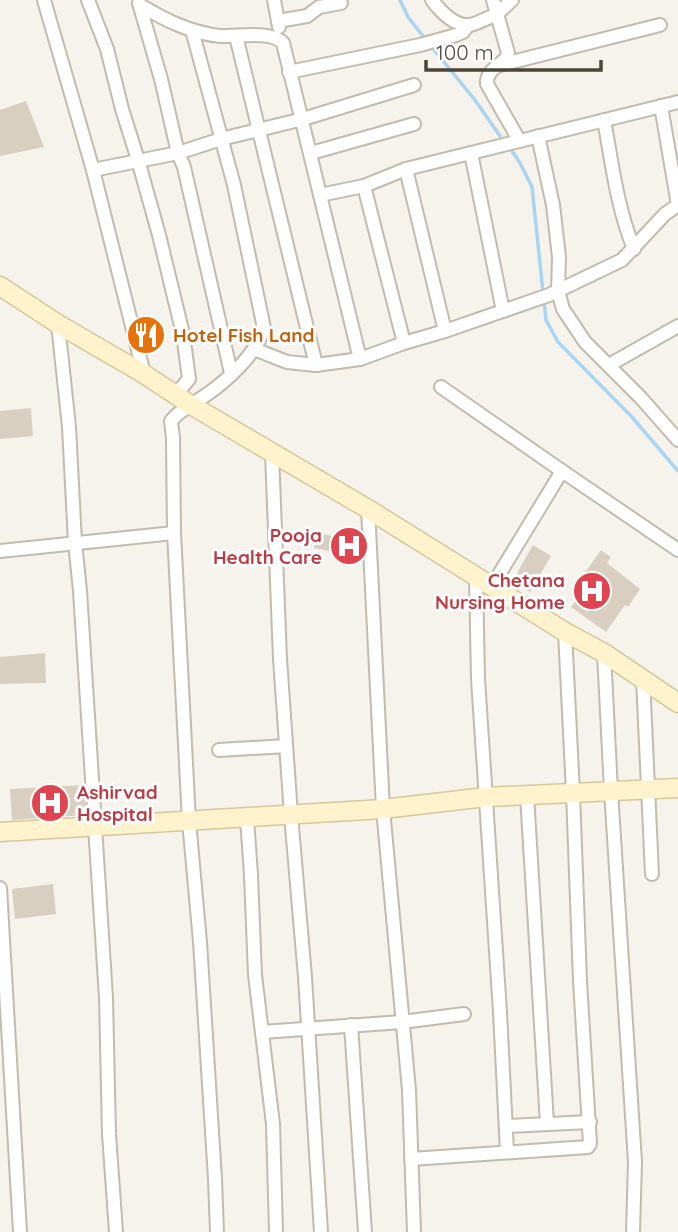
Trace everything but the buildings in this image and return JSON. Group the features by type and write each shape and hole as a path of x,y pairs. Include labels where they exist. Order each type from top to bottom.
{"street":[{"path":"44,0 93,170 144,374"},
{"path":"88,0 107,49 138,160 183,334 189,379 180,410 171,421 174,533 189,821 200,942 217,1232"},
{"path":"274,0 279,39"},
{"path":"432,0 440,11 450,18 468,25 497,14 512,0"},
{"path":"493,0 508,53 488,75 487,84 519,140"},
{"path":"139,3 170,22 192,30 218,36 270,36 283,43 360,359"},
{"path":"139,3 187,181 231,373"},
{"path":"278,21 307,16 319,7 341,3"},
{"path":"289,72 456,35 463,32 468,25"},
{"path":"499,65 660,25"},
{"path":"184,399 220,385 254,349 264,328 234,185 192,30"},
{"path":"236,36 316,365"},
{"path":"93,170 178,153 414,85"},
{"path":"320,195 364,186 406,169 678,102"},
{"path":"254,349 287,362 316,365 360,359 548,295 622,260 665,214 678,205 661,106"},
{"path":"604,120 626,231 634,249"},
{"path":"311,153 414,124"},
{"path":"538,136 559,257 548,295"},
{"path":"471,153 503,311"},
{"path":"406,169 445,331"},
{"path":"364,186 404,343"},
{"path":"0,286 58,324 368,509 565,632 604,653 678,703"},
{"path":"548,295 562,309 585,342 678,440"},
{"path":"58,324 69,427 80,591 106,999 109,1134 116,1232"},
{"path":"608,365 678,326"},
{"path":"441,387 678,550"},
{"path":"666,425 678,418"},
{"path":"272,453 280,659 309,1028 321,1232"},
{"path":"492,586 562,471"},
{"path":"368,509 383,809 409,1090 414,1232"},
{"path":"0,551 174,533"},
{"path":"476,577 478,679 507,1152"},
{"path":"411,1159 588,1147 590,1144 565,632"},
{"path":"604,653 635,1162 633,1232"},
{"path":"643,679 652,874"},
{"path":"219,750 286,746"},
{"path":"0,832 383,809 486,797 678,788"},
{"path":"527,795 547,1124"},
{"path":"247,818 255,975 273,1124 276,1232"},
{"path":"0,888 20,1232"},
{"path":"262,1032 402,1022 464,1014"},
{"path":"351,1025 365,1232"},
{"path":"506,1126 590,1122"}],"waterway":[{"path":"400,0 408,17 426,40"},
{"path":"431,46 500,136"},
{"path":"512,151 532,187 543,292"},
{"path":"544,300 546,320 558,342 631,416 678,471"}],"place":[{"name":"Hotel Fish Land","path":"146,335"},
{"name":"Pooja Health Care","path":"349,546"},
{"name":"Chetana Nursing Home","path":"592,591"},
{"name":"Ashirvad Hospital","path":"50,803"}]}
